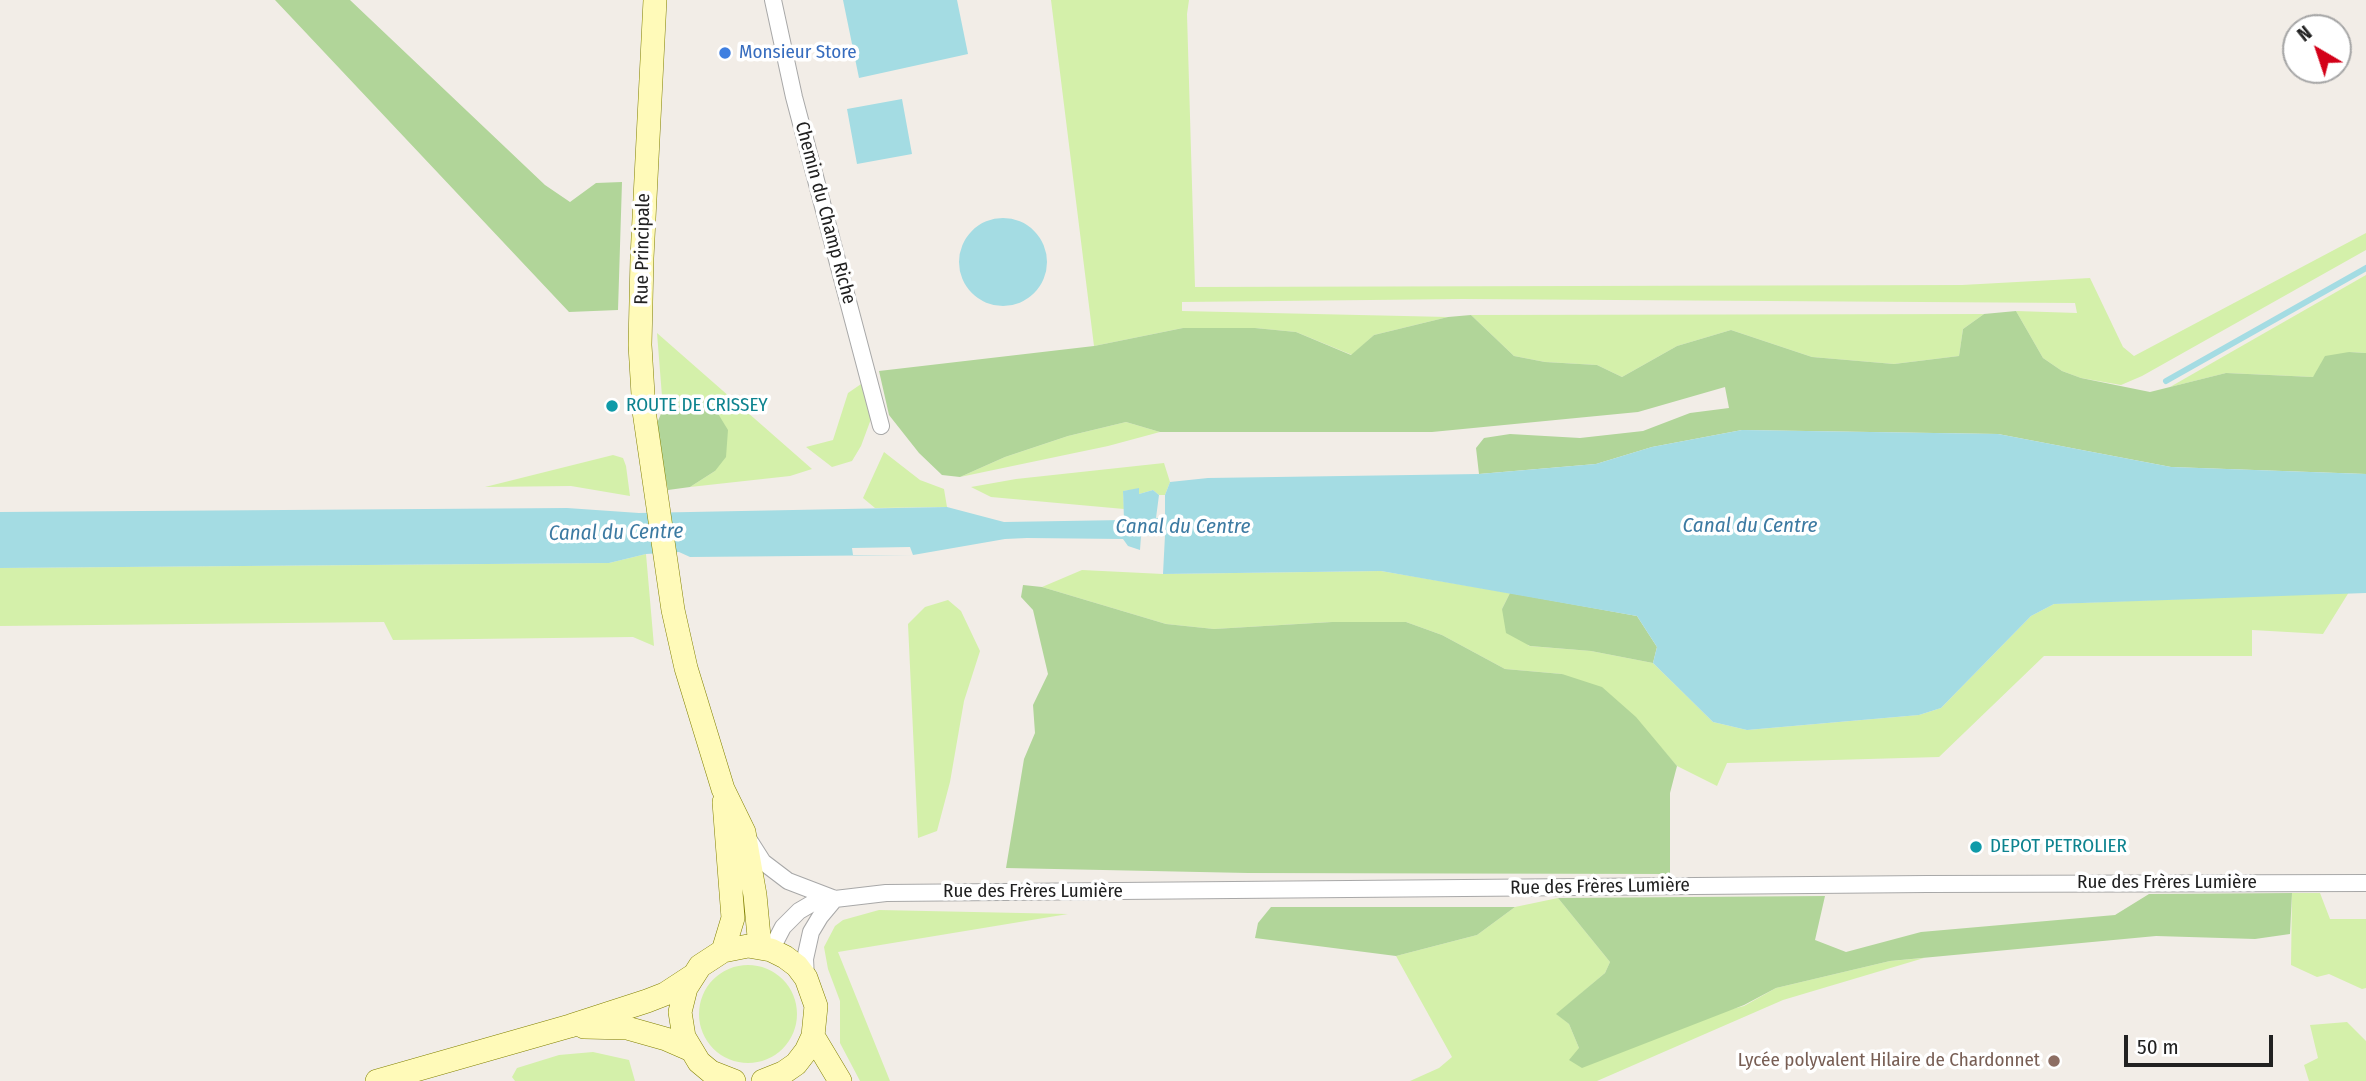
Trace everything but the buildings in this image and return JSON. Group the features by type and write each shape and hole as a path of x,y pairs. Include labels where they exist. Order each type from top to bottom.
{"street":[{"name":"Rue Principale","path":"655,0 642,258 644,411 673,610 686,668 723,789"},
{"name":"Chemin du Champ Riche","path":"773,0 794,97 881,426"},
{"path":"723,789 744,832 766,949"},
{"path":"723,789 733,918 723,951"},
{"name":"Rue des Frères Lumière","path":"744,832 763,862 788,881 835,898"},
{"name":"Rue des Frères Lumière","path":"766,949 799,911 811,904 835,898 886,893 2366,883"},
{"path":"767,1081 796,1064 813,1036 816,1006 806,978 805,959 811,932 835,898"},
{"path":"377,1081 570,1026 665,994 691,977 711,958 735,947 766,949 785,957 806,978"},
{"path":"691,977 685,988 680,1012 684,1037 698,1062 711,1072 734,1081"},
{"path":"570,1026 627,1028 666,1038 689,1048"},
{"path":"813,1036 840,1081"}],"green space":[{"path":"275,0 350,0 545,185 570,202 596,183 622,182 618,310 569,312"},
{"path":"1051,0 1189,0 1187,14 1195,287 1962,285 2090,278 2123,347 2134,356 2366,233 2366,250 2142,376 2121,385 2081,378 2062,371 2043,358 2016,311 2077,313 2075,303 1463,299 1182,302 1182,311 1448,317 1374,335 1352,355 1296,332 1255,328 1183,328 1094,346"},
{"path":"2366,275 2366,353 2349,352 2313,377 2226,373 2170,387"},
{"path":"2016,311 2043,358 2062,371 2081,378 2150,392 2226,373 2313,377 2325,356 2349,352 2366,353 2366,474 2171,467 1998,434 1742,430 1652,447 1596,464 1479,474 1476,448 1484,438 1510,434 1580,438 1643,431 1690,413 1729,408 1725,387 1638,412 1432,432 1160,432 1126,422 1068,436 1005,457 960,477 942,475 919,453 889,415 879,371 1094,346 1183,328 1255,328 1296,332 1351,355 1374,335 1448,317 1471,315 1514,356 1545,362 1597,365 1622,377 1677,346 1731,330 1812,357 1894,364 1959,356 1963,329 1984,314"},
{"path":"1984,314 1963,329 1959,356 1894,364 1812,357 1731,330 1677,346 1622,377 1597,365 1545,362 1514,356 1471,315"},
{"path":"657,333 812,469 790,476 690,487 715,471 709,399 663,409"},
{"path":"864,382 871,419 861,446 852,461 832,467 806,447 833,440 848,393"},
{"path":"709,399 728,430 726,457 715,471 690,487 668,490 655,428 663,409"},
{"path":"1126,422 1160,432 1108,446 960,477 1005,457 1068,436"},
{"path":"884,452 920,480 944,489 947,507 875,508 863,498"},
{"path":"613,455 623,458 630,496 571,486 485,487"},
{"path":"1164,463 1170,482 1165,495 1159,495 1153,490 1139,494 1139,489 1123,491 1124,509 991,497 971,487 1016,479"},
{"path":"646,554 654,646 633,637 393,640 384,622 0,626 0,568 609,563"},
{"path":"1082,570 1163,574 1381,571 1510,593 1502,609 1529,646 1591,651 1653,663 1713,722 1747,730 1919,715 1941,708 2031,616 2054,604 2349,592 2323,634 2252,630 2252,656 2044,656 1939,757 1727,763 1717,786 1677,766 1662,749 1562,674 1505,669 1442,635 1406,622 1332,622 1214,629 1166,624 1042,587"},
{"path":"1023,585 1042,587 1166,624 1214,629 1332,622 1406,622 1442,635 1505,669 1562,674 1602,687 1636,717 1677,766 1670,793 1670,874 1248,873 1006,868 1024,759 1035,733 1033,705 1048,674 1033,610 1021,597"},
{"path":"1510,593 1637,616 1657,647 1653,663 1591,651 1530,646 1506,633 1502,609"},
{"path":"948,600 961,611 980,651 964,701 950,782 937,831 918,838 908,624 925,607"},
{"path":"2292,893 2320,893 2330,919 2366,919 2366,988 2362,989 2329,974 2317,977 2291,965"},
{"path":"2292,893 2290,934 2255,939 2156,936 1890,961 1776,988 1744,1005 1582,1068 1569,1060 1579,1048 1569,1024 1556,1014 1605,973 1610,962 1558,898 1825,896 1815,940 1846,952 1921,932 2115,915 2149,894"},
{"path":"1558,898 1610,962 1605,973 1557,1014 1569,1024 1579,1048 1744,1006 1776,988 1890,961 1924,958 1783,1000 1597,1081 1410,1081 1439,1068 1452,1057 1396,956 1477,935 1515,907"},
{"path":"1271,907 1515,907 1477,935 1396,956 1255,938 1258,923"},
{"path":"879,910 1068,914 838,952 890,1081 860,1081 840,1043 840,1001 828,969 824,947 835,926 843,920"},
{"path":"748,965 767,969 782,980 793,995 797,1014 793,1033 782,1048 767,1059 748,1063 729,1059 714,1048 703,1033 699,1014 703,995 714,980 729,969"},
{"path":"2347,1022 2366,1041 2366,1081 2309,1081 2304,1065 2318,1058 2310,1025"},
{"path":"593,1052 629,1060 635,1081 515,1081 512,1077 517,1068 559,1055"}],"water":[{"path":"843,0 957,0 968,54 859,78"},
{"path":"902,99 912,154 857,164 847,109"},
{"path":"1003,218 1020,222 1034,231 1043,245 1047,262 1043,279 1034,293 1020,302 1003,306 986,302 972,293 963,279 959,262 963,245 972,231 986,222"},
{"name":"Canal du Centre","path":"1742,430 1998,434 2171,467 2366,474 2366,593 2054,604 2031,616 1941,708 1919,715 1747,730 1713,722 1653,663 1657,647 1637,616 1381,571 1163,574 1165,535 1141,536 1140,550 1128,546 1123,539 1027,538 1005,539 913,555 690,557 679,552 646,554 609,563 0,568 0,512 567,508 639,513 947,507 1004,522 1124,520 1123,491 1139,488 1139,494 1153,490 1159,495 1156,518 1165,518 1165,495 1170,482 1208,478 1479,474 1596,464 1652,447"}],"pier":[{"path":"910,547 913,555 853,555 852,548"}],"waterway":[{"path":"2166,381 2366,268"}],"place":[{"name":"Monsieur Store","path":"725,53"},
{"name":"ROUTE DE CRISSEY","path":"612,406"},
{"name":"DEPOT PETROLIER","path":"1976,847"},
{"name":"Lycée polyvalent Hilaire de Chardonnet","path":"2054,1061"}]}
